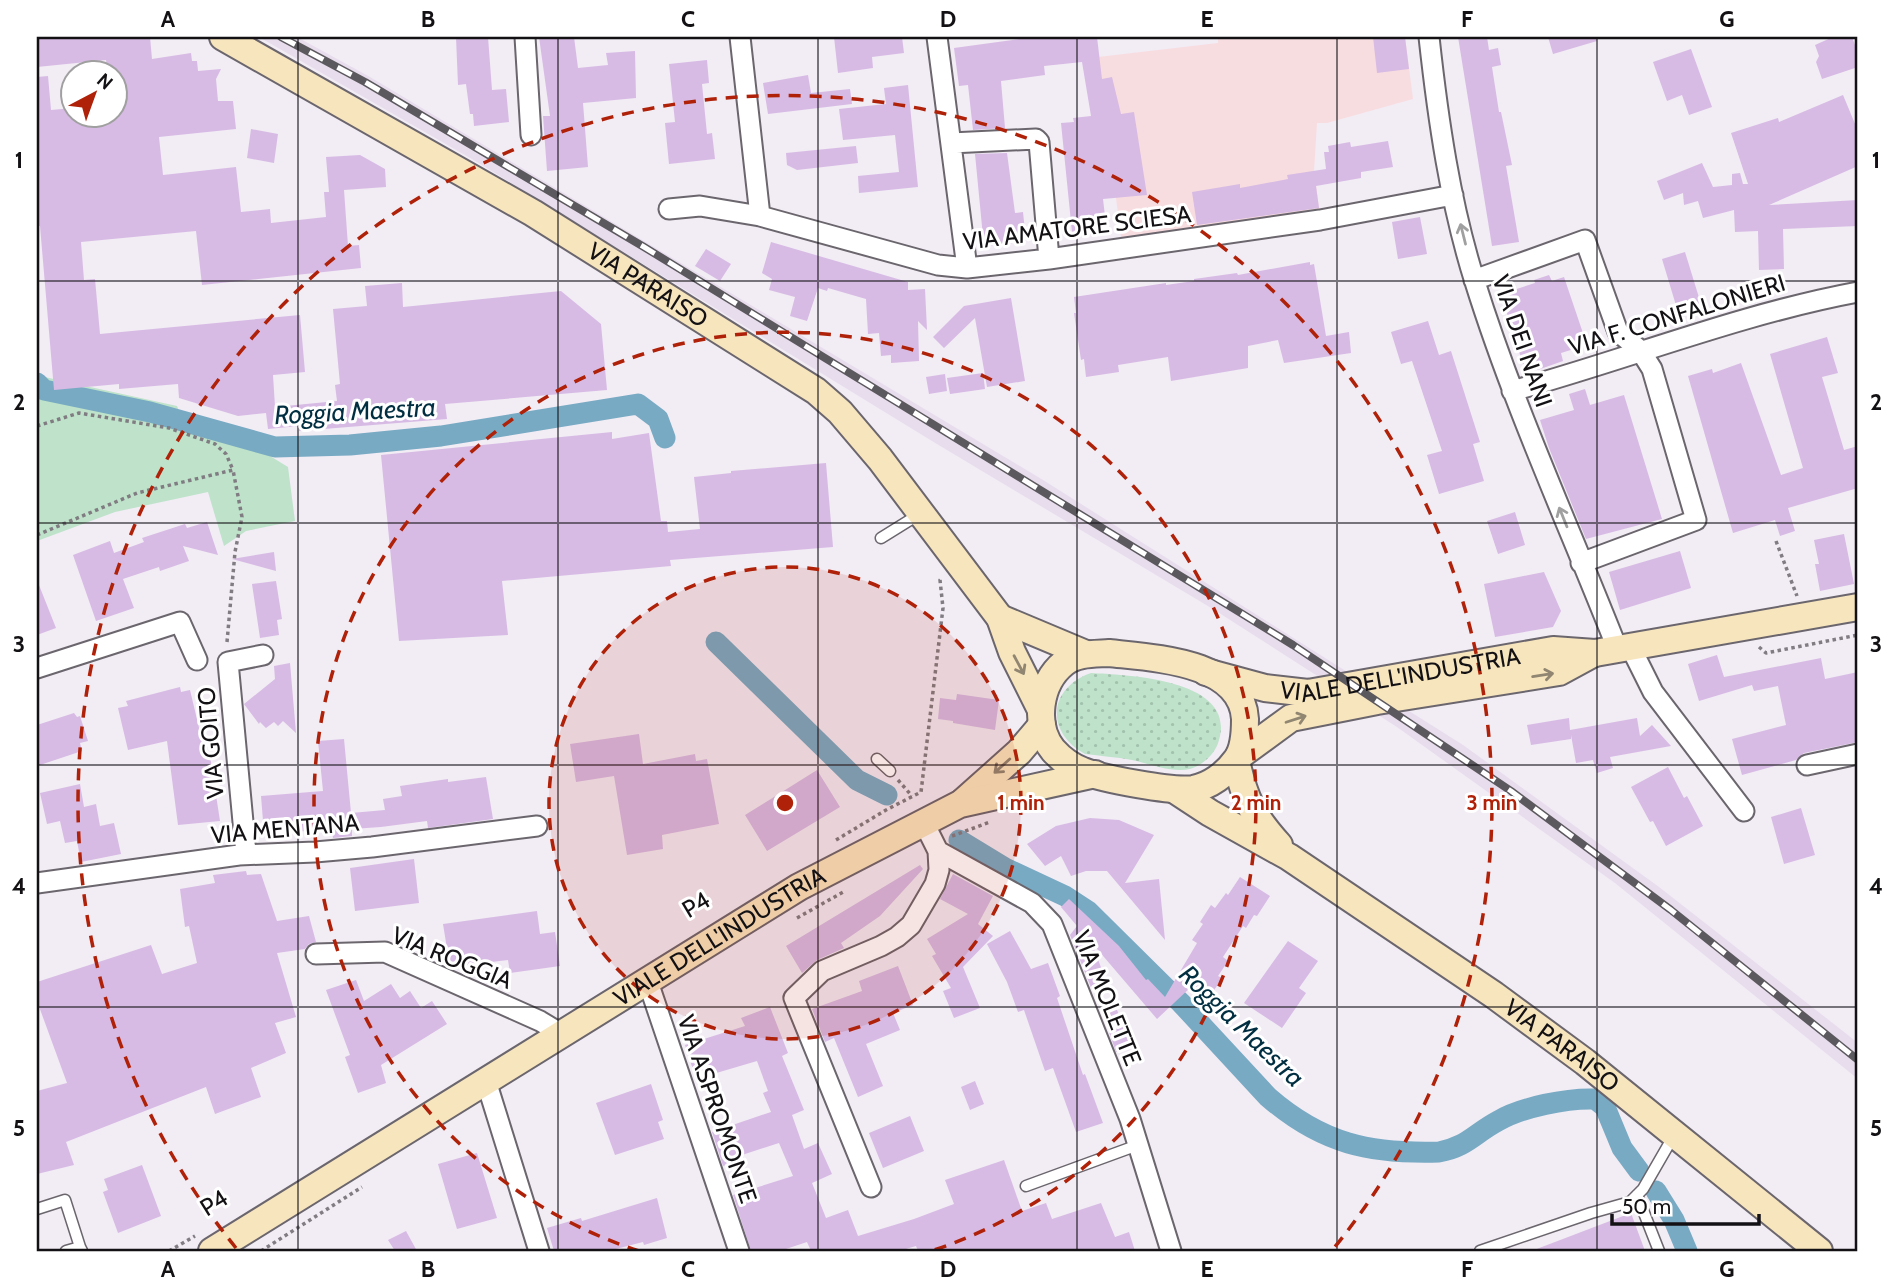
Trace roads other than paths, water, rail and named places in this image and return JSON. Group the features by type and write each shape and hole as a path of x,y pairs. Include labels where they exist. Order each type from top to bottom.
{"main road":[{"name":"VIA PARAISO","path":"223,37 533,213 816,391 840,412 922,513 1000,618 1041,718"},
{"name":"VIALE DELL'INDUSTRIA","path":"1206,671 1265,688 1308,693 1553,650 1614,649 1858,607"},
{"name":"VIA PARAISO","path":"1000,618 1086,654"},
{"name":"VIALE DELL'INDUSTRIA","path":"1238,758 1291,718 1377,701 1559,672 1614,649"},
{"path":"1109,653 1175,662 1206,671 1222,679 1233,689 1244,710 1245,732 1238,758 1214,782 1194,789 1175,790 1084,772 1066,762 1052,749 1041,718 1044,694 1052,676 1064,663 1086,654 1109,653"},
{"name":"VIALE DELL'INDUSTRIA","path":"208,1240 486,1081 799,887 932,838 960,804 1019,752 1041,718"},
{"name":"VIA PARAISO","path":"1238,758 1245,797 1252,811 1289,857"},
{"name":"VIALE DELL'INDUSTRIA","path":"960,804 1095,774"},
{"name":"VIA PARAISO","path":"1175,790 1289,857 1494,995 1585,1062 1819,1251"}],"street":[{"path":"525,37 531,135"},
{"path":"740,37 760,216"},
{"path":"937,37 967,268"},
{"name":"VIA DEI NANI","path":"1429,37 1438,115 1453,194 1474,279 1512,391 1614,649 1653,692 1744,811"},
{"path":"951,143 1036,139 1040,142 1049,259"},
{"name":"VIA AMATORE SCIESA","path":"669,209 700,206 760,216 938,265 967,268 1049,259 1320,220 1453,194"},
{"path":"1474,279 1585,240 1618,332 1640,350 1652,369 1696,520 1581,562"},
{"name":"VIA F. CONFALONIERI","path":"1512,391 1640,350 1814,300 1858,292"},
{"path":"37,668 180,622 197,660"},
{"name":"VIA GOITO","path":"246,854 229,662 263,655"},
{"path":"1807,765 1858,754"},
{"name":"VIA MENTANA","path":"37,883 246,854 349,849 537,826"},
{"path":"871,1187 794,998 821,971 881,946 911,925 935,884 939,870 932,838"},
{"name":"VIA MOLETTE","path":"932,838 1032,903 1052,924 1130,1119 1171,1251"},
{"name":"VIA ROGGIA","path":"316,954 385,952 540,1021 563,1035"},
{"name":"VIA ASPROMONTE","path":"648,982 739,1251"},
{"path":"486,1081 539,1251"}],"lane":[{"path":"881,538 922,513"},
{"path":"877,759 890,771"},
{"path":"1480,1251 1630,1202 1643,1189 1675,1134"},
{"path":"1026,1186 1138,1145"},
{"path":"1637,1195 1659,1251"},
{"path":"37,1209 65,1200 81,1249 66,1251"}],"waterway":[{"name":"Roggia Maestra","path":"37,383 44,390 150,412 275,447 350,445 441,436 638,404 658,419 665,438"},
{"name":"Roggia Maestra","path":"716,642 857,780 887,795"},
{"name":"Roggia Maestra","path":"959,840 1005,868 1065,896 1088,911 1181,1003 1268,1097 1288,1113 1328,1136 1369,1148 1439,1152 1464,1143 1498,1121 1519,1112 1558,1102 1595,1099 1605,1107 1622,1148 1639,1171"},
{"name":"Roggia Maestra","path":"1656,1191 1674,1220 1687,1251"}],"railway":[{"path":"281,37 365,82 644,247 1293,645 1511,791 1671,910 1858,1060"}]}
